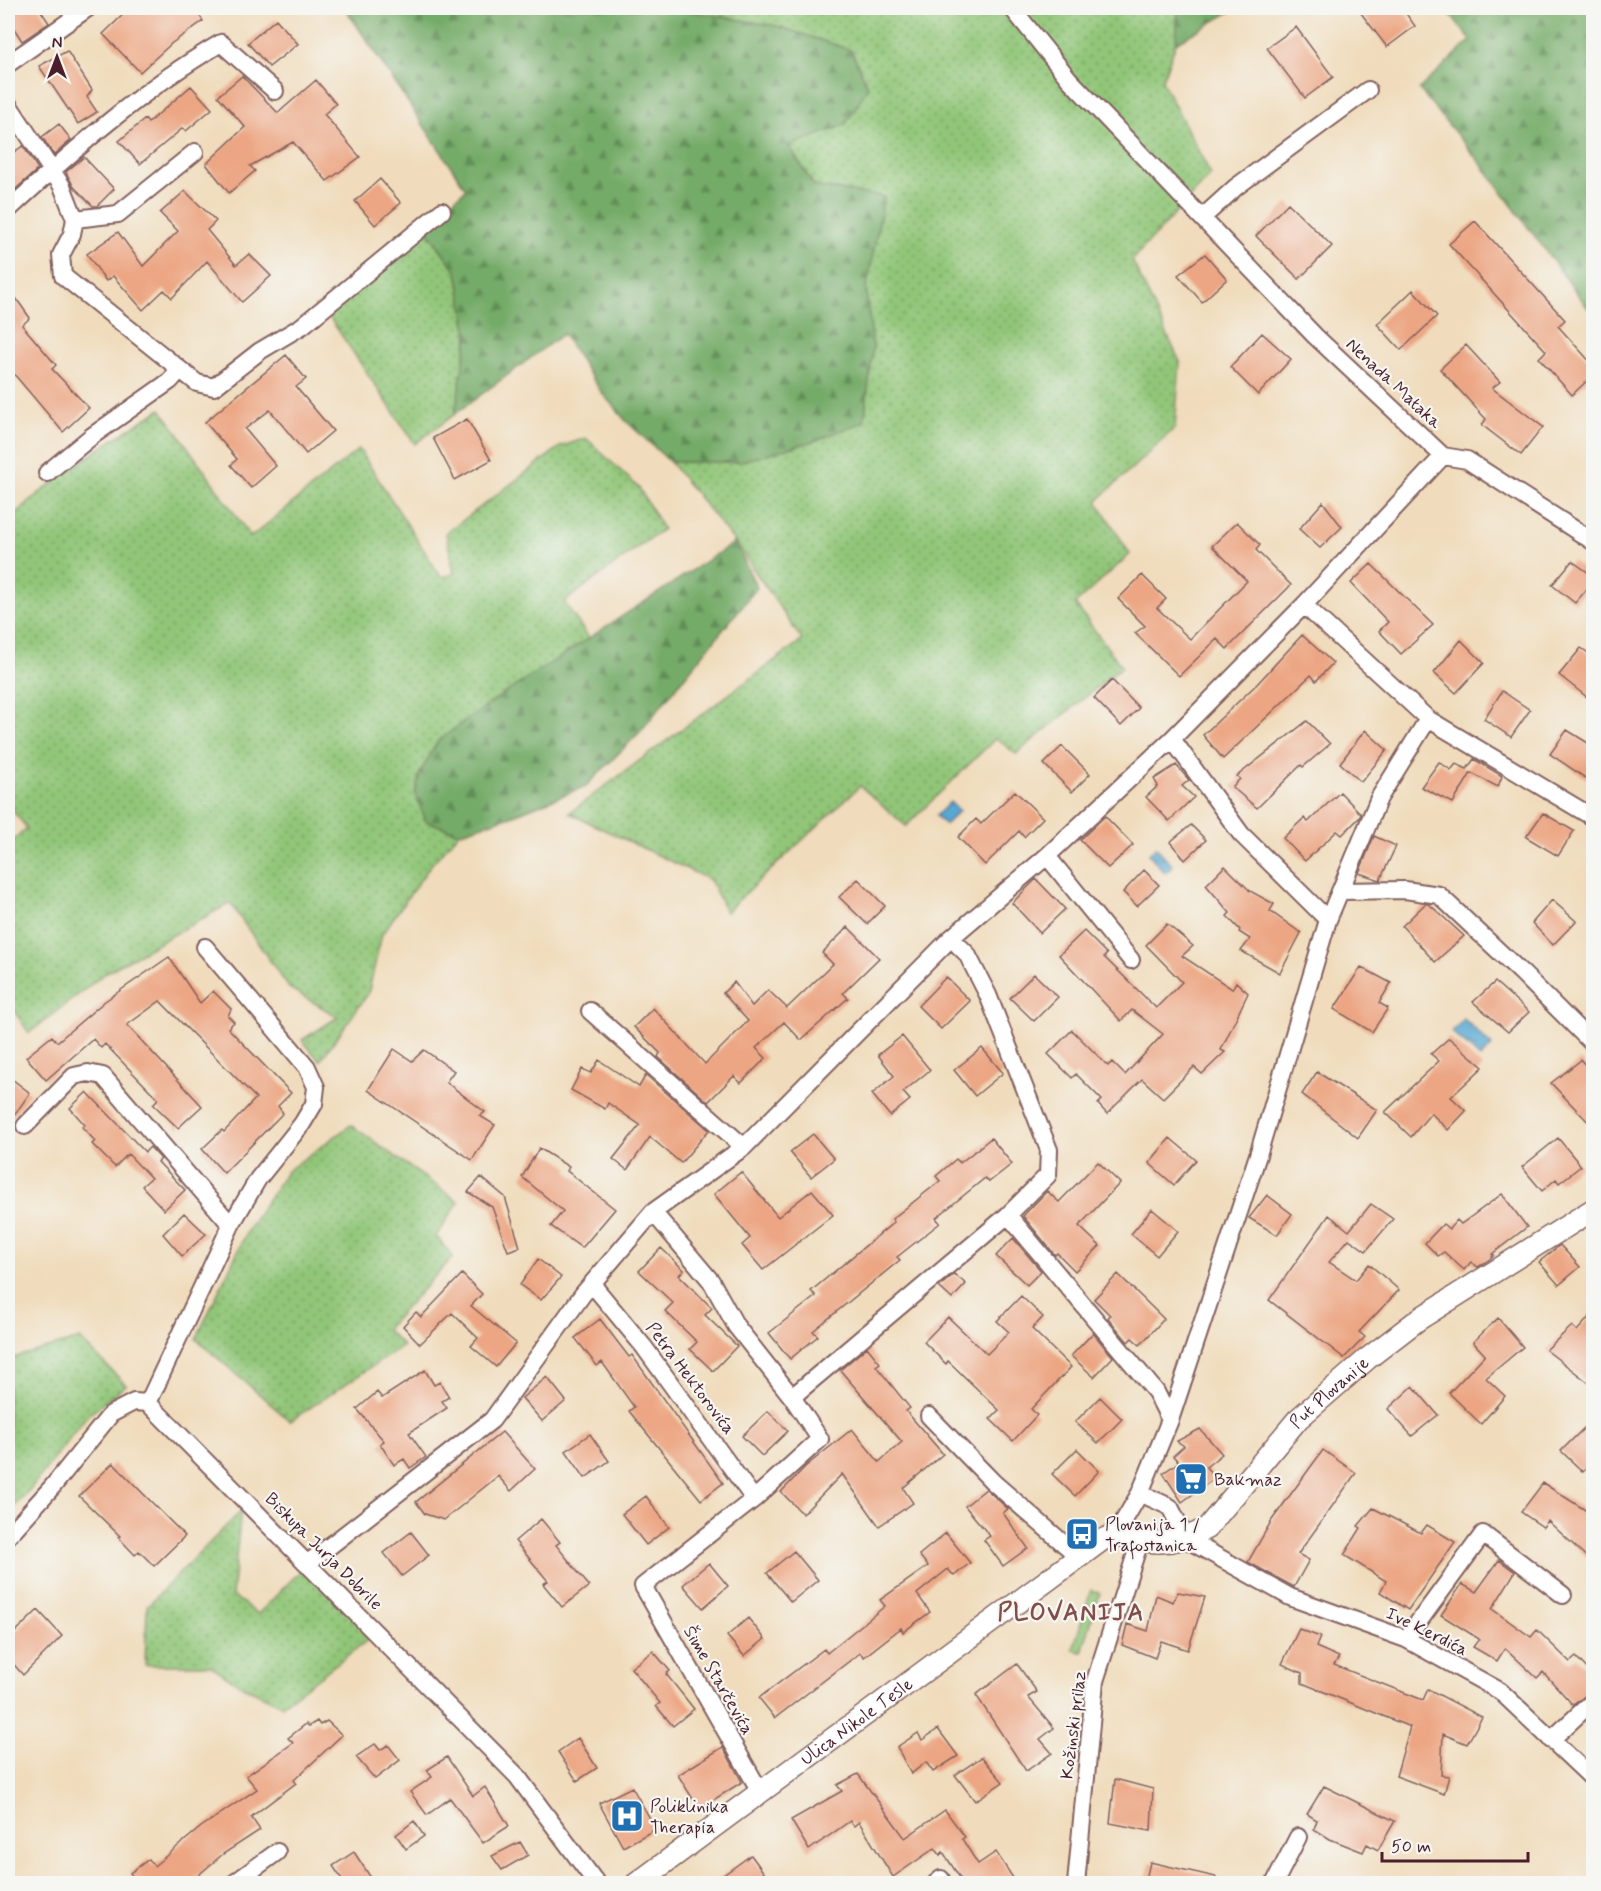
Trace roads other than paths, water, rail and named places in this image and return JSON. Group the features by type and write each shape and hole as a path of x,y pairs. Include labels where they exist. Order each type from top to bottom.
{"street":[{"path":"8,64 88,8"},
{"name":"Nenada Mataka","path":"1012,8 1069,78 1315,336 1443,456 1467,460 1593,542"},
{"path":"8,210 50,172 176,69 221,43 275,91"},
{"path":"1201,214 1368,90"},
{"path":"8,104 50,172 62,186 75,219 72,234 61,255 63,276 197,383 214,387 260,351 302,326 442,211"},
{"path":"75,219 118,214 195,152"},
{"path":"47,473 92,436 170,381 180,370"},
{"path":"308,1563 492,1420 592,1284 653,1212 744,1147 951,938 1047,856 1172,739 1304,605 1443,456"},
{"path":"1304,605 1428,719 1593,818"},
{"path":"929,1416 993,1482 1079,1557 1102,1540 1116,1534 1140,1493 1170,1419 1258,1155 1328,920 1379,798 1428,719"},
{"path":"1172,739 1241,834 1328,920"},
{"path":"1047,856 1131,960"},
{"path":"1340,891 1405,890 1439,895 1523,974 1593,1045"},
{"path":"792,1397 1008,1215 1048,1174 1049,1150 988,995 967,954 951,938"},
{"path":"8,1536 53,1486 111,1414 134,1402 148,1403 231,1225 258,1179 302,1125 314,1104 316,1087 307,1067 206,947"},
{"path":"590,1011 744,1147"},
{"path":"25,1126 74,1076 88,1073 103,1076 231,1225"},
{"name":"Put Plovanije","path":"1116,1534 1140,1541 1186,1539 1207,1528 1298,1419 1367,1359 1419,1319 1593,1209"},
{"path":"653,1212 711,1281 736,1326 792,1397 820,1439 754,1499"},
{"path":"1008,1215 1156,1392 1170,1419"},
{"name":"Petra Hektorovića","path":"592,1284 665,1376 754,1499"},
{"name":"Biskupa Jurja Dobrile","path":"148,1403 517,1776 597,1884"},
{"path":"1140,1493 1170,1507 1186,1539"},
{"name":"Šime Starčevića","path":"754,1499 643,1586 761,1793"},
{"path":"1406,1639 1483,1534 1563,1595"},
{"name":"Ive Kerdića","path":"1186,1539 1290,1597 1406,1639 1500,1691 1593,1780"},
{"name":"Kožinski prilaz","path":"1076,1884 1095,1681 1140,1541"},
{"name":"Ulica Nikole Tesle","path":"636,1884 761,1793 907,1681 1079,1557"},
{"path":"1551,1740 1593,1700"},
{"path":"1274,1884 1298,1837"},
{"path":"233,1884 277,1852"}],"water":[{"path":"950,802 959,811 945,825 936,816"},
{"path":"1156,847 1173,866 1165,873 1149,854"},
{"path":"1464,1019 1492,1046 1480,1058 1452,1032"}],"place":[{"name":"Bakmaz","path":"1191,1479"},
{"name":"Plovanija 1 / Trafostanica","path":"1082,1534"},
{"name":"Poliklinika Therapia","path":"627,1816"}],"district":[{"name":"PLOVANIJA","path":"1071,1612"}]}
